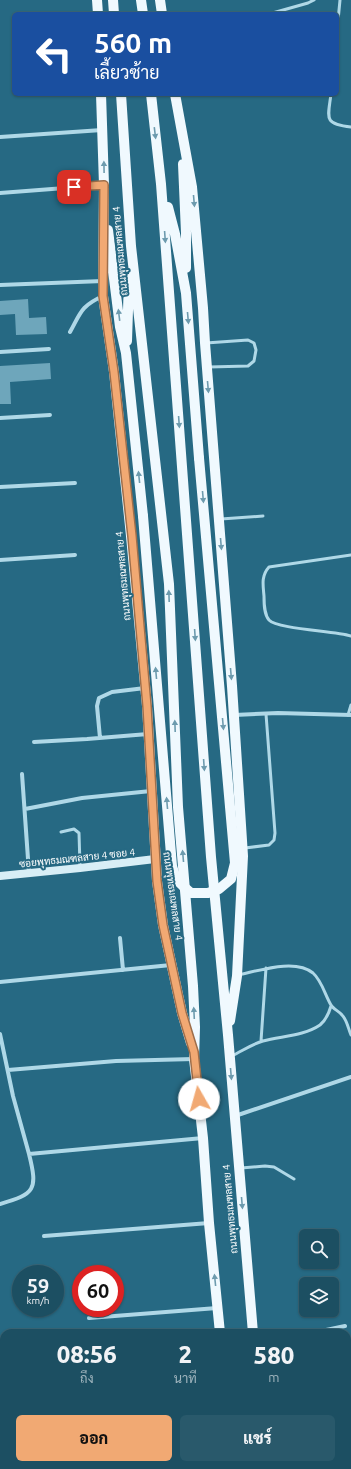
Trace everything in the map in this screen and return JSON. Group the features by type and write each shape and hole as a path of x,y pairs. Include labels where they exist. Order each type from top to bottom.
{"main road":[{"path":"97,0 98,12"},
{"path":"113,0 114,12"},
{"path":"141,0 143,12"},
{"path":"160,0 162,12"},
{"name":"ถนนพุทธมณฑลสาย 4","path":"101,96 104,185 103,296 114,372 129,513 145,688 155,859 163,925 182,1013 194,1056"},
{"name":"ถนนพุทธมณฑลสาย 4","path":"121,96 131,246 169,584 178,807 191,963 195,1027 194,1056 203,1138 209,1223 220,1329"},
{"name":"ถนนพุทธมณฑลสาย 4","path":"151,96 162,184 211,857 228,1035 253,1329"},
{"name":"ถนนพุทธมณฑลสาย 4","path":"174,96 192,187 203,301 243,849 237,976 228,1035"},
{"path":"103,206 109,237 120,327 126,353 143,516 172,866 176,878 191,892 208,893 219,889 231,879 236,863 199,458 186,293 186,233 181,132"},
{"path":"162,184 175,234 186,293"},
{"path":"126,353 131,246"}],"street":[{"path":"0,137 102,130"},
{"path":"0,193 104,185"},
{"path":"0,285 103,281"},
{"path":"70,332 82,309 90,302 103,296"},
{"path":"0,352 49,349"},
{"path":"0,418 50,415"},
{"path":"0,487 75,483"},
{"path":"0,560 75,555"},
{"path":"100,738 97,706 100,698 112,692 145,688"},
{"path":"234,715 350,715"},
{"path":"34,742 148,734"},
{"path":"22,774 29,873"},
{"path":"25,809 82,798 152,790"},
{"name":"ซอยพุทธมณฑลสาย 4 ซอย 4","path":"0,876 155,859"},
{"path":"120,938 123,970"},
{"path":"0,982 172,964"},
{"path":"0,1034 12,1096 29,1154 33,1176 30,1191 23,1197 0,1204"},
{"path":"8,1070 194,1056"},
{"path":"235,1116 351,1077"},
{"path":"29,1154 144,1142 203,1138"},
{"path":"44,1236 209,1223"},
{"path":"90,1318 218,1308"},
{"path":"331,1329 345,1326"}],"lane":[{"path":"276,12 314,0"},
{"path":"339,12 340,0"},
{"path":"331,96 330,121 336,126 351,127"},
{"path":"205,343 248,340 254,343 256,350 254,360 248,366 207,367"},
{"path":"219,520 263,516"},
{"path":"351,555 269,567 264,573 262,584 266,614 270,622 351,636"},
{"path":"350,715 351,705"},
{"path":"243,849 269,845 274,840 275,833 266,714"},
{"path":"61,832 74,829 79,833 80,868"},
{"path":"237,976 284,965 299,967 312,972 324,990 331,1006 342,1015 351,1035"},
{"path":"262,1041 266,968"},
{"path":"229,1058 262,1041 315,1028 327,1017 331,1006"},
{"path":"239,1168 265,1166 274,1167 294,1179"}],"building":[{"path":"28,299 29,318 46,317 47,334 16,335 15,314 0,315 0,301"},
{"path":"50,363 51,379 10,382 11,404 0,404 0,366"}],"route":[{"path":"74,187 104,185 103,296 114,372 132,536 147,706 157,881 163,925 182,1013 194,1052 199,1099"}]}
